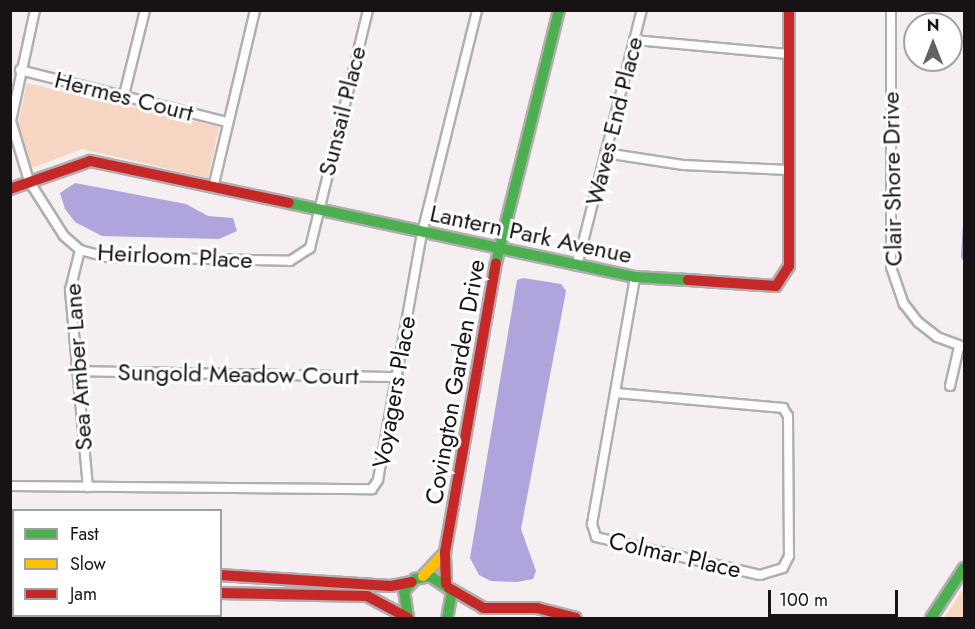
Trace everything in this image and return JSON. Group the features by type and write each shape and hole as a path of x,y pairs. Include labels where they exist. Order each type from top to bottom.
{"main road":[{"name":"Covington Garden Drive","path":"447,618 454,604 448,586 445,552 500,249 559,10"},
{"name":"Lantern Park Avenue","path":"10,189 90,161 316,211 635,277 776,286 789,266 789,10"},
{"path":"222,575 343,579 391,586 412,582 423,576 445,552"},
{"path":"931,618 964,568"},
{"path":"423,576 448,586 483,608 537,608 576,618"},
{"path":"408,618 402,599 412,582"},
{"path":"222,593 367,596 408,618"}],"street":[{"name":"Heirloom Place","path":"35,10 20,70 11,121 29,181 49,217 80,250 106,257 290,261 307,254 316,211"},
{"path":"124,95 145,10"},
{"path":"213,188 255,10"},
{"name":"Sunsail Place","path":"316,211 368,10"},
{"name":"Voyagers Place","path":"10,486 372,489 378,480 422,233 477,10"},
{"name":"Waves End Place","path":"578,266 642,10"},
{"name":"Clair Shore Drive","path":"891,10 891,267 904,304 918,322 962,347"},
{"path":"634,40 789,54"},
{"name":"Hermes Court","path":"20,70 227,122"},
{"path":"605,153 683,165 788,170"},
{"name":"Sea Amber Lane","path":"80,250 70,291 88,487"},
{"name":"Colmar Place","path":"616,393 783,408 788,416 789,556 783,568 760,575 596,537 592,524 635,277"},
{"path":"950,386 962,347"},
{"name":"Sungold Meadow Court","path":"77,371 398,377"}],"shaded area":[{"path":"27,83 219,127 208,178 82,149 29,169 18,123"},
{"path":"75,183 186,204 208,216 233,218 237,231 219,239 102,236 75,222 65,209 60,193"},
{"path":"964,207 964,262 961,257"},
{"path":"523,278 561,284 566,291 521,529 536,571 533,579 517,582 491,581 479,575 470,558 517,280"},
{"path":"964,588 964,618 944,618"}],"traffic: fast":[{"path":"496,263 559,10"},
{"path":"289,203 635,277 688,280"},
{"path":"931,618 964,568"},
{"path":"408,618 404,591 415,579 430,576 452,591 447,618"}],"traffic: slow":[{"path":"423,576 445,552"}],"traffic: jam":[{"path":"688,280 776,286 789,266 789,10"},
{"path":"10,189 90,161 289,203"},
{"path":"446,584 445,552 496,263"},
{"path":"222,575 391,586 412,582"},
{"path":"449,588 483,608 537,608 576,618"},
{"path":"222,593 367,596 408,618"}]}
